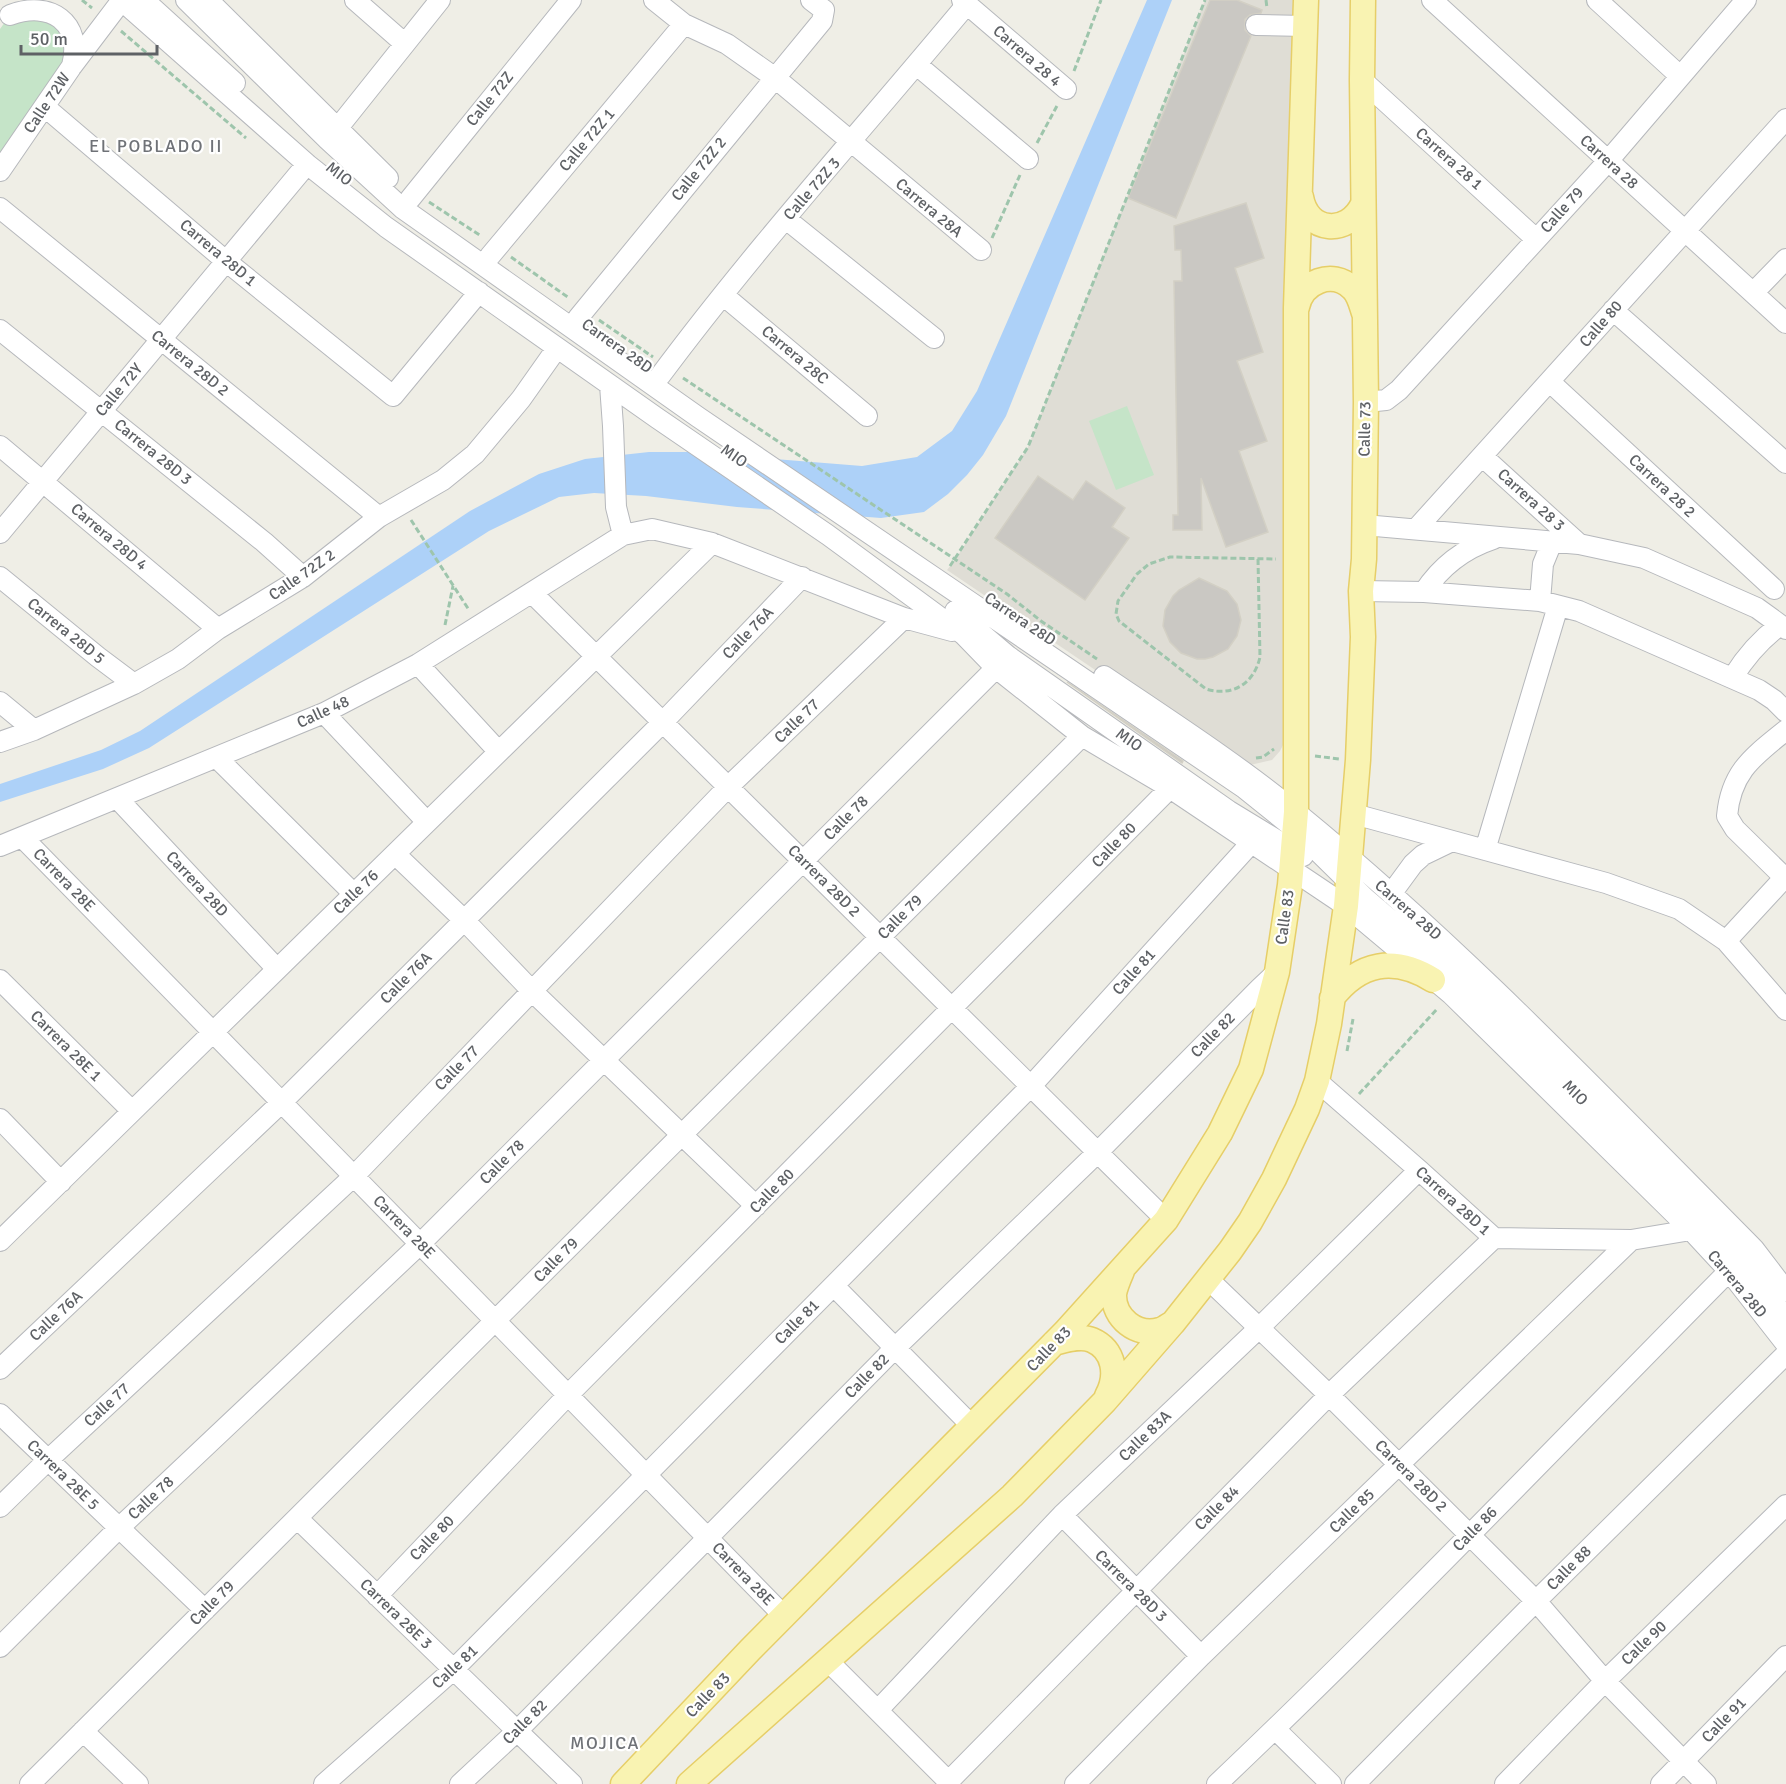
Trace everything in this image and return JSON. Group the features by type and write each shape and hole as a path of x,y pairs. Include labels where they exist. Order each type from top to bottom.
{"main road":[{"path":"1294,840 1296,308 1306,0"},
{"name":"Calle 73","path":"1350,858 1363,637 1361,591 1366,321 1363,204 1363,0"},
{"path":"1301,197 1311,218 1325,226 1348,222 1354,218 1363,204"},
{"path":"1296,308 1299,298 1310,284 1336,279 1352,288 1357,294 1366,321"},
{"name":"Calle 83","path":"623,1784 1090,1306 1166,1220 1220,1133 1246,1079 1257,1049 1277,972 1294,840"},
{"path":"689,1784 1012,1496 1105,1401 1173,1323 1250,1221 1274,1179 1307,1109 1317,1081 1329,1024 1346,906 1350,858"},
{"path":"1332,998 1342,985 1356,974 1387,965 1403,966 1419,971 1442,987"},
{"path":"1124,1266 1114,1292 1115,1306 1122,1319 1133,1328 1146,1332 1160,1330 1173,1323"},
{"path":"1054,1343 1072,1338 1091,1340 1106,1350 1114,1367 1113,1385 1105,1401"}],"street":[{"name":"Carrera 28D","path":"121,0 307,164 386,227 657,418 837,535 964,635 996,668 1082,736 1170,788 1252,842 1294,840 1350,858 1474,969 1754,1249 1786,1291"},
{"name":"Calle 72W","path":"0,171 72,66 121,0"},
{"name":"MIO","path":"144,0 315,155 394,218 698,417 837,535 928,591 1008,656 1229,811 1294,840"},
{"name":"MIO","path":"186,0 328,140 402,208 698,417 1244,788 1294,840 1348,882 1463,982 1704,1221 1741,1260 1786,1318"},
{"name":"Carrera 28D","path":"208,0 338,129 412,196 664,372 698,417 899,538 1236,765 1346,906 1442,987 1691,1230 1729,1271 1786,1344"},
{"path":"355,0 404,43"},
{"path":"338,129 440,0"},
{"name":"Calle 72Z","path":"412,196 571,0"},
{"name":"Carrera 28A","path":"654,0 684,24 727,44 774,77 981,250"},
{"name":"Calle 72Z 2","path":"581,314 822,21 824,10 811,0"},
{"name":"Carrera 28","path":"1432,0 1786,323"},
{"path":"1596,0 1680,76"},
{"name":"Calle 79","path":"1366,402 1381,401 1395,394 1608,161 1745,0"},
{"name":"Carrera 28 4","path":"964,2 1066,89"},
{"name":"Calle 72Z 3","path":"664,372 723,295 917,65 964,2"},
{"name":"Calle 72W","path":"10,15 24,8 39,8 54,12 66,22 74,35 76,51 72,66"},
{"name":"Calle 72Z 1","path":"493,251 684,24"},
{"path":"1256,25 1305,26"},
{"path":"917,65 1028,159"},
{"name":"Carrera 28 1","path":"1362,80 1536,239"},
{"name":"Carrera 28D 1","path":"45,107 227,262 393,396 478,292"},
{"name":"Calle 80","path":"1416,529 1786,119"},
{"name":"Calle 72Y","path":"0,534 307,164"},
{"name":"Carrera 28D 2","path":"0,208 379,518"},
{"path":"786,219 934,338"},
{"path":"1753,294 1786,259"},
{"name":"Carrera 28C","path":"723,295 867,416"},
{"path":"1613,310 1786,463"},
{"name":"Carrera 28D 3","path":"0,330 264,542 303,577"},
{"name":"Calle 72Z 2","path":"0,742 34,730 134,684 178,659 218,629 303,577 379,518 443,480 475,454 521,399 557,348"},
{"name":"Carrera 28 2","path":"1550,382 1780,582"},
{"path":"610,385 616,507 623,535 652,529 712,543 904,618 964,635"},
{"name":"Carrera 28D 4","path":"0,446 218,629"},
{"name":"Carrera 28 3","path":"1482,456 1579,544"},
{"path":"1364,525 1579,544 1644,558 1757,608 1783,627 1765,637 1747,655 1733,677"},
{"name":"Calle 48","path":"0,846 324,713 418,664 533,594 623,535"},
{"path":"1424,592 1435,575 1454,558 1476,545 1498,537"},
{"path":"1485,850 1549,603 1543,564 1552,542"},
{"name":"Calle 76","path":"0,1241 712,543"},
{"name":"Carrera 28D 5","path":"0,577 134,684"},
{"name":"Calle 76A","path":"0,1369 282,1102 663,722 802,577"},
{"path":"1757,608 1780,582"},
{"path":"1361,591 1424,592 1549,603 1580,612 1733,677 1767,695 1786,712"},
{"name":"Carrera 28D 2","path":"533,594 1166,1220"},
{"name":"Calle 77","path":"0,1507 354,1176 728,787 904,618"},
{"path":"418,664 499,752"},
{"name":"Calle 78","path":"0,1647 119,1528 420,1244 996,668"},
{"path":"0,702 34,730"},
{"path":"324,713 427,822"},
{"path":"1726,941 1785,878 1735,829 1727,816 1733,788 1747,763 1786,730"},
{"name":"Calle 79","path":"30,1784 1082,736"},
{"path":"217,758 354,894"},
{"name":"Calle 80","path":"377,1596 568,1395 1170,788"},
{"name":"Carrera 28D","path":"117,798 277,969"},
{"path":"1354,814 1606,883 1660,901 1693,917 1726,941 1786,1010"},
{"name":"Carrera 28E","path":"22,837 785,1617"},
{"path":"1391,894 1413,864 1423,855 1452,841"},
{"name":"Calle 81","path":"324,1784 453,1670 834,1286 1030,1086 1252,842"},
{"path":"395,854 464,920 532,991 756,1206"},
{"name":"Calle 82","path":"460,1784 517,1731 895,1348 1098,1152 1277,972"},
{"name":"Carrera 28E 1","path":"0,980 132,1111"},
{"name":"Carrera 28D 1","path":"1317,1081 1348,1106 1494,1238 1631,1240 1691,1230"},
{"path":"0,1119 61,1182"},
{"name":"Calle 83A","path":"878,1710 1062,1515 1258,1329 1419,1170"},
{"name":"Calle 84","path":"948,1783 1329,1395 1494,1238"},
{"name":"Calle 85","path":"1075,1784 1202,1656 1631,1240"},
{"name":"Calle 86","path":"1217,1784 1470,1534 1729,1271"},
{"name":"Carrera 28D 2","path":"1208,1279 1536,1600 1605,1681 1706,1784"},
{"path":"834,1286 973,1427"},
{"name":"Calle 88","path":"1355,1784 1536,1600 1786,1354"},
{"name":"Carrera 28E 5","path":"0,1414 205,1610"},
{"name":"Calle 90","path":"1505,1784 1605,1681 1786,1505"},
{"name":"Carrera 28D 3","path":"1062,1515 1202,1656"},
{"name":"Carrera 28E 3","path":"297,1518 572,1784"},
{"name":"Calle 91","path":"1661,1784 1786,1656"},
{"path":"826,1660 948,1783"},
{"path":"1275,1729 1331,1784"},
{"path":"83,1731 138,1784"}],"path":[{"path":"981,250 994,235 1028,159 1066,89 1101,0"},
{"path":"947,570 1028,447 1205,0"},
{"path":"412,196 664,372 741,415 923,539"},
{"path":"419,534 480,626"},
{"path":"1258,559 1260,657 1252,677 1243,686 1233,690 1214,692 1206,689 1119,621 1116,614 1119,601 1137,574 1149,564 1170,557 1281,559"},
{"path":"440,650 453,586"},
{"path":"1348,1106 1442,987"}],"shaded area":[{"path":"1205,0 1306,0 1288,735 1280,751 1272,760 1250,765 1236,765 947,570 1028,447"}],"green space":[{"path":"39,8 76,51 0,171 0,29 10,15"},
{"path":"1127,406 1154,475 1116,490 1089,421"}],"water":[{"path":"1147,0 1172,0 1006,416 983,455 967,475 948,494 924,512 881,518 737,507 646,496 594,493 559,497 489,531 149,748 103,769 0,802 0,784 101,750 140,731 470,511 539,474 585,459 649,452 689,452 862,466 917,457 952,431 977,391"}],"building":[{"path":"1210,0 1237,0 1262,10 1261,13 1250,15 1245,19 1245,30 1251,36 1176,218 1128,198"},
{"path":"1246,203 1264,258 1235,268 1263,352 1237,361 1267,441 1239,451 1268,532 1226,547 1201,478 1202,530 1173,530 1173,515 1178,515 1174,281 1182,281 1181,250 1175,250 1174,226"},
{"path":"1038,476 1073,500 1086,481 1125,508 1112,527 1129,538 1085,600 995,538"},
{"path":"1199,578 1227,591 1237,604 1241,620 1237,636 1228,649 1205,659 1197,659 1181,653 1170,642 1163,626 1165,610 1173,596"},
{"path":"1067,682 1183,761 1182,763"}],"district":[{"name":"EL POBLADO II","path":"156,146"},
{"name":"MOJICA","path":"605,1743"}]}
